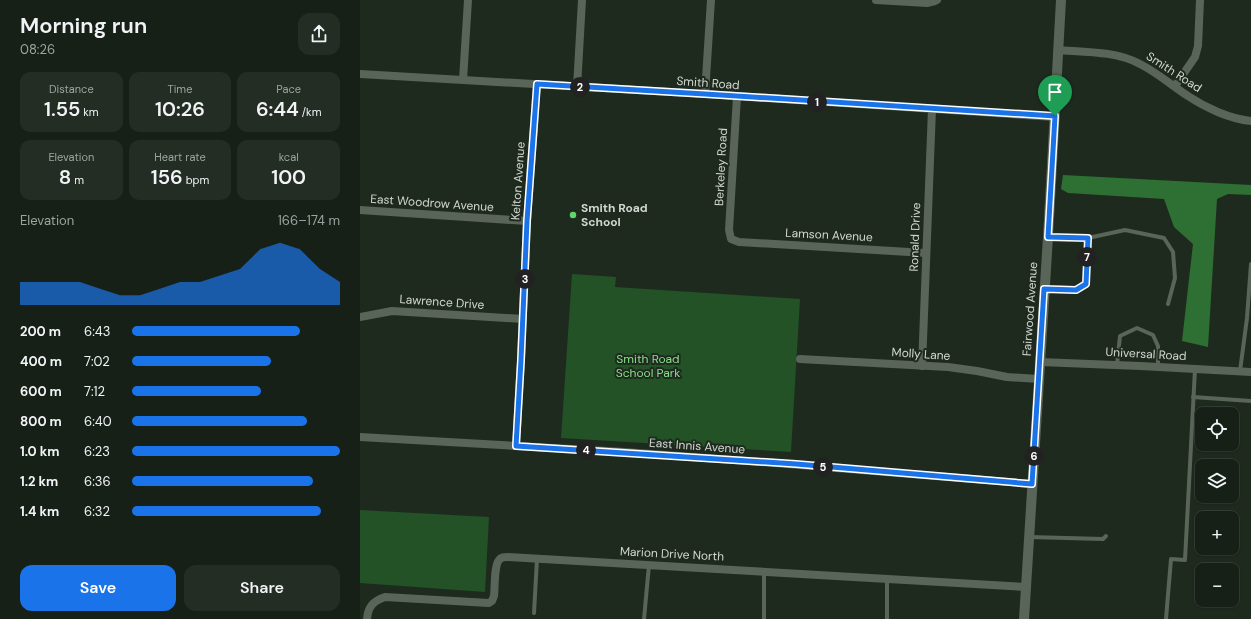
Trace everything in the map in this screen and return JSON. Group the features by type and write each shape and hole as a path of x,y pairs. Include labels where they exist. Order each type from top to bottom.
{"street":[{"path":"463,80 468,0"},
{"path":"577,87 582,0"},
{"path":"705,94 711,0"},
{"path":"876,0 927,3 937,0"},
{"name":"Fairwood Avenue","path":"1024,619 1061,0"},
{"path":"1175,86 1195,57 1198,46 1200,0"},
{"name":"Smith Road","path":"1058,50 1097,53 1124,58 1139,63 1155,72 1188,96 1218,112 1251,121"},
{"name":"Smith Road","path":"360,74 1055,116"},
{"name":"Kelton Avenue","path":"516,446 527,221 537,84"},
{"name":"Berkeley Road","path":"731,239 729,230 737,96"},
{"name":"Ronald Drive","path":"922,366 932,109"},
{"name":"East Woodrow Avenue","path":"360,210 527,221"},
{"name":"Lamson Avenue","path":"731,239 739,242 926,253"},
{"name":"Lawrence Drive","path":"360,317 392,311 523,319"},
{"name":"Molly Lane","path":"800,359 922,366 977,371 1007,377 1039,379"},
{"name":"Universal Road","path":"1040,362 1251,372"},
{"name":"East Innis Avenue","path":"360,436 796,464 1032,484"},
{"name":"Marion Drive North","path":"367,619 370,606 376,600 384,598 489,603 494,596 496,566 498,561 502,557 508,556 1026,587"}],"lane":[{"path":"1048,237 1088,238 1125,230 1164,238 1174,252 1175,278 1168,304"},
{"path":"1044,289 1076,290 1086,284 1088,238"},
{"path":"1240,371 1247,318 1251,264"},
{"path":"1117,365 1120,336 1137,328 1153,335 1158,346 1158,367"},
{"path":"1166,619 1171,559 1185,560 1195,369"},
{"path":"1193,397 1251,401"},
{"path":"1029,537 1103,540 1106,536"},
{"path":"534,614 537,558"},
{"path":"644,619 649,565"},
{"path":"764,572 764,619"},
{"path":"887,579 887,619"}],"green space":[{"path":"1063,175 1251,185 1251,195 1228,194 1217,199 1208,347 1182,341 1193,244 1174,227 1164,199 1068,193 1061,189"},
{"name":"Smith Road School Park","path":"572,274 616,277 615,287 800,299 791,452 561,438"},
{"path":"360,510 489,517 485,592 360,583"}],"place":[{"name":"Smith Road School","path":"573,215"}],"route":[{"path":"537,84 1055,116 1048,237 1088,238 1086,284 1076,290 1044,289 1032,484 796,464 516,446 527,251 527,221 537,84"}]}
